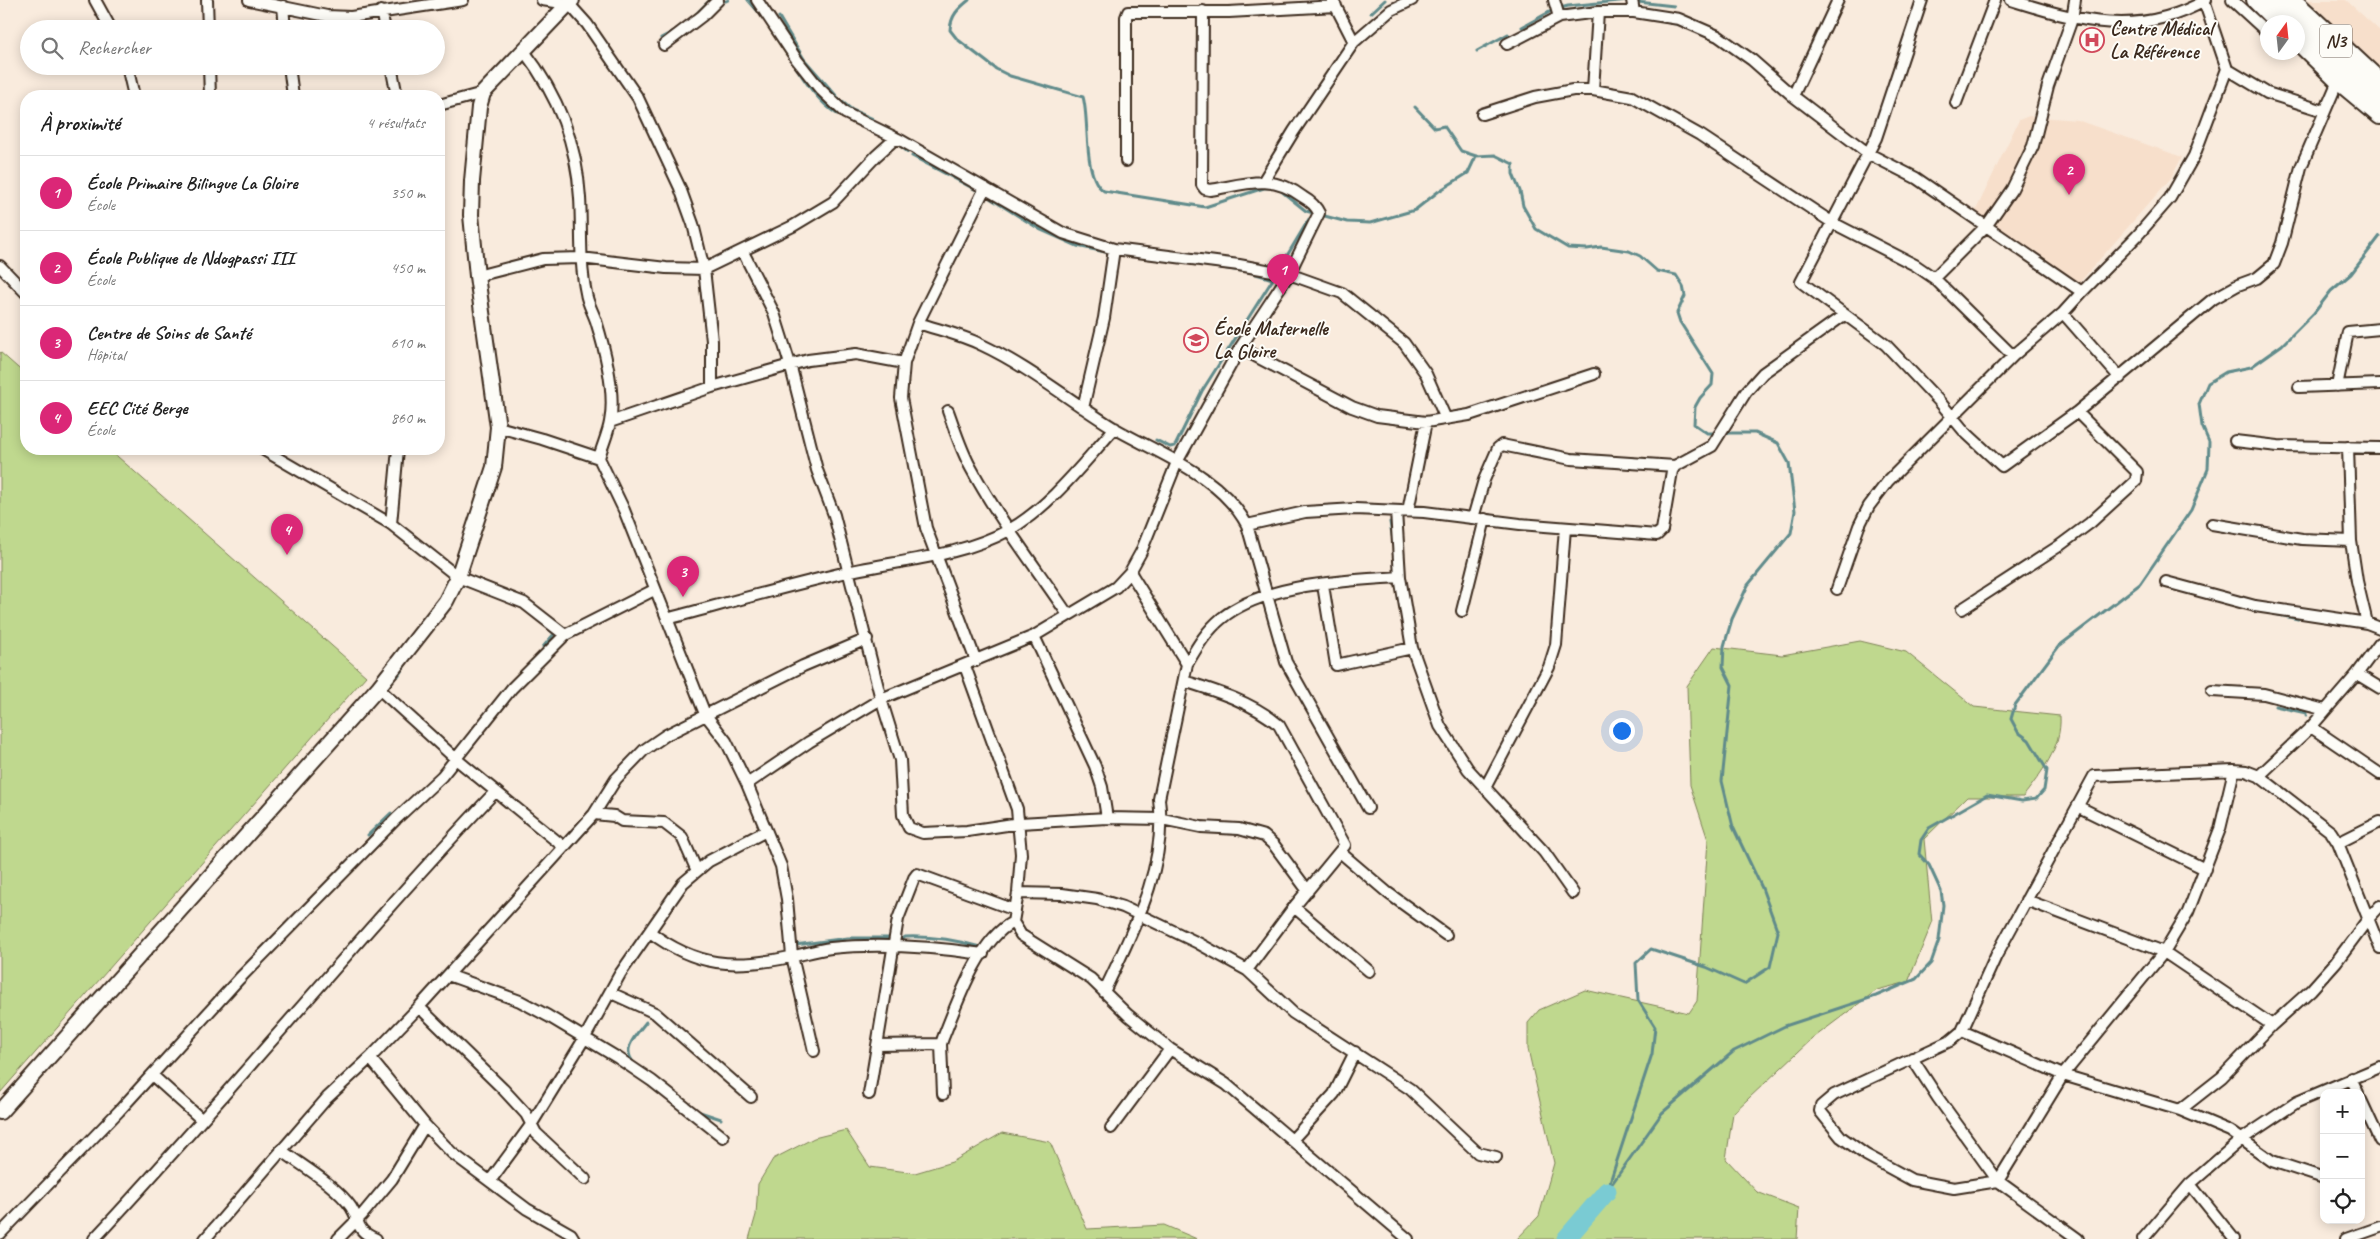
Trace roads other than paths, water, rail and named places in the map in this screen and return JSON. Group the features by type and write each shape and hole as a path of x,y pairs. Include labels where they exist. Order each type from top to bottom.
{"highway":[{"name":"N3","path":"2279,6 2289,15"},
{"name":"N3","path":"2305,30 2380,98"}],"main road":[{"name":"N3","path":"2255,0 2279,6 2380,81"},
{"path":"0,1112 378,688 446,601 458,577 494,467 498,427 477,276 471,215 472,181 479,107 483,94 570,2"},
{"name":"N3","path":"2305,51 2380,116"}],"street":[{"path":"95,0 106,20"},
{"path":"207,0 208,20"},
{"path":"249,0 327,16 351,16 434,2 463,0"},
{"path":"542,0 570,2 587,24 638,98 680,188 693,224 704,269 712,341 712,387"},
{"path":"664,45 702,16 718,0"},
{"path":"757,0 797,60 820,89 845,113 896,138 985,188 1033,218 1063,233 1114,249 1239,265 1289,274 1342,293 1404,344 1426,374 1446,420"},
{"path":"1264,180 1294,131 1354,42 1391,10 1412,0"},
{"path":"1554,0 1559,17"},
{"path":"1632,0 1634,12"},
{"path":"1793,96 1838,0"},
{"path":"1922,0 1869,154 1801,282 1886,345 1939,401 1951,417 2002,466 2077,412 2120,378 2164,338 2213,299 2238,285 2257,278 2274,264 2282,242 2301,167 2338,81"},
{"path":"1956,103 1995,0"},
{"path":"2010,0 2072,19 2103,24 2144,21 2169,15 2205,0 2228,69 2252,86 2267,93 2324,111"},
{"path":"1934,278 1987,225 2012,188 2033,146 2048,86 2072,19 2075,0"},
{"path":"2232,0 2260,26"},
{"path":"1126,161 1126,27 1128,12 1203,11 1334,3 1354,42"},
{"path":"283,6 284,20"},
{"path":"381,11 383,20"},
{"path":"747,784 809,742 881,699 1034,636 1116,587 1130,572 1141,552 1177,462 1240,348 1289,274 1319,213 1312,203 1291,188 1264,180 1210,190 1205,189 1202,185 1203,11"},
{"path":"1594,90 1598,12"},
{"path":"1507,44 1559,17 1598,12 1634,12 1679,19 1718,36 1752,60 1793,96 1869,154 1916,178 2082,292"},
{"path":"524,52 541,73 557,103 574,152 580,196 581,258 586,294 605,355 610,384 610,422 599,458 624,510 654,590 668,619 705,714 726,741 747,784 781,866 787,899 792,956 814,1051"},
{"path":"1837,589 1859,526 1869,506 1888,481 2012,356 2063,313 2137,236 2170,198 2194,156 2228,69"},
{"path":"130,75 134,90"},
{"path":"209,75 210,90"},
{"path":"290,75 292,90"},
{"path":"394,75 396,90"},
{"path":"1482,114 1535,97 1573,90 1594,90 1632,97 1700,135 1833,223 1915,265 1934,278 2012,356"},
{"path":"445,104 483,94"},
{"path":"477,276 510,266 544,260 581,258 666,268 704,269 743,252 810,217 833,202 896,138"},
{"path":"976,660 926,528 901,398 904,363 918,323 985,188"},
{"path":"1083,408 1104,318 1114,249"},
{"path":"743,252 774,313 790,364 816,470 834,515 868,639 881,699 900,760 903,815 909,828 923,833 967,831 1020,822 1107,818 1162,819 1200,827 1239,829 1264,836 1274,845 1308,891"},
{"path":"0,266 20,287"},
{"path":"2063,313 2120,378"},
{"path":"1473,518 1484,480 1498,448 1502,445 1571,459 1675,466 1710,448 1746,392 1763,373 1844,315"},
{"path":"918,323 981,344 1011,361 1115,428 1217,486 1238,508 1247,524 1292,677 1333,744 1368,808"},
{"path":"2337,386 2348,332 2380,329"},
{"path":"1240,348 1352,407 1377,416 1426,422 1469,415 1594,374"},
{"path":"610,422 712,387 790,364 831,356 856,354 904,363"},
{"path":"2299,387 2380,384"},
{"path":"948,411 970,466 1008,530 1068,615"},
{"path":"1962,609 2059,546 2090,523 2136,481 2137,472 2077,412"},
{"path":"1408,511 1426,422"},
{"path":"498,427 599,458"},
{"path":"668,619 849,572 936,556 1008,530 1032,515 1115,428"},
{"path":"2235,441 2278,446 2380,448"},
{"path":"2348,447 2351,541 2357,580 2367,623"},
{"path":"274,455 391,524 458,577 524,604 565,635"},
{"path":"391,524 397,455"},
{"path":"1247,524 1305,512 1355,509 1408,511 1565,528 1657,535 1660,533 1672,471 1675,466"},
{"path":"1396,512 1400,576 1412,648 1440,726 1468,769 1544,852 1574,893"},
{"path":"1462,611 1484,519"},
{"path":"2212,524 2302,539 2351,541"},
{"path":"1485,788 1549,667 1556,645 1565,528"},
{"path":"1130,572 1187,664"},
{"path":"1104,992 1140,915 1156,863 1162,819 1159,799 1187,664 1206,633 1235,609 1267,596 1323,585 1400,576"},
{"path":"2166,582 2255,606 2367,623 2380,628"},
{"path":"1323,585 1336,665 1412,648"},
{"path":"0,1234 119,1111 239,979 396,819 442,776 512,688 565,635 654,590"},
{"path":"1034,636 1095,766 1102,787 1107,818"},
{"path":"205,1239 327,1098 370,1058 419,1007 594,814 616,779 644,750 705,714 803,666 868,639"},
{"path":"2259,776 2311,727 2357,674 2380,643"},
{"path":"965,666 1018,809 1021,854 1018,893 1013,922 1021,935 1091,979 1128,1015 1170,1049 1226,1084 1408,1239"},
{"path":"2357,674 2380,688"},
{"path":"1184,680 1241,702 1270,717 1279,725 1345,842 1341,853 1294,907 1247,970"},
{"path":"378,688 456,759 564,847"},
{"path":"2212,691 2264,694 2326,710"},
{"path":"2311,727 2380,774"},
{"path":"2234,770 2220,829 2188,912 2164,952 2063,1075 1998,1181 1954,1188 1912,1180 1866,1155 1841,1137 1820,1111 1821,1106 1834,1095 1950,1041 1962,1031 1996,956 2079,807 2092,778 2097,775 2234,770 2246,771 2259,776 2331,832 2338,843 2380,948"},
{"path":"94,1239 392,902 495,792"},
{"path":"2079,807 2205,869"},
{"path":"594,814 614,816 622,821 664,823 682,837 697,872"},
{"path":"2338,843 2380,822"},
{"path":"490,1181 531,1125 584,1039 620,974 683,882 709,861 766,831"},
{"path":"1341,853 1388,893 1446,935"},
{"path":"869,1094 898,919 912,880 917,874 1015,910"},
{"path":"1018,893 1089,897 1120,906 1198,943 1247,970 1293,1013 1410,1089 1478,1154 1496,1157"},
{"path":"2026,900 2164,952 2272,1025"},
{"path":"2180,1110 2222,1077 2272,1025 2324,976 2380,906"},
{"path":"1294,907 1369,972"},
{"path":"943,1094 941,1044 968,973 1003,926 1013,922"},
{"path":"650,932 673,949 705,961 742,964 833,948 894,943 983,954"},
{"path":"448,974 520,1001 618,1058 652,1081 723,1137"},
{"path":"611,993 655,1013 751,1097"},
{"path":"419,1007 503,1089 526,1114 531,1125 555,1152 585,1178"},
{"path":"1962,1031 2063,1075 2180,1110 2242,1139 2272,1161 2320,1177"},
{"path":"877,1045 941,1044"},
{"path":"1110,1128 1170,1049"},
{"path":"1292,1140 1334,1094 1354,1052"},
{"path":"370,1058 424,1125 452,1153 506,1195 571,1234 574,1239"},
{"path":"1912,1058 1938,1098 1998,1181 2078,1239"},
{"path":"2143,1239 2190,1184 2242,1139 2297,1102 2380,1067"},
{"path":"152,1075 201,1119"},
{"path":"2351,1078 2356,1089"},
{"path":"2365,1109 2380,1141"},
{"path":"338,1239 356,1221 392,1178 424,1125"},
{"path":"281,1150 340,1194 352,1209 356,1221 364,1233 376,1239"},
{"path":"2190,1184 2234,1239"},
{"path":"2346,1239 2380,1227"}],"waterway":[{"path":"693,17 710,0"},
{"path":"748,0 762,16"},
{"path":"969,0 958,9 952,20 950,30 957,39 996,69 1010,76 1083,97 1092,174 1097,184 1104,191 1205,207 1264,188 1272,188"},
{"path":"1371,13 1385,0"},
{"path":"1522,27 1553,10 1568,6 1628,0"},
{"path":"1638,2 1674,6"},
{"path":"779,17 804,59 840,100 852,110 873,119 873,122"},
{"path":"1664,22 1682,25"},
{"path":"661,38 674,31"},
{"path":"1477,51 1508,34"},
{"path":"792,61 817,97 837,114"},
{"path":"1415,107 1435,128 1444,126 1461,151 1476,156 1495,155 1513,164 1513,174 1520,191 1523,206 1536,229 1568,248 1587,249 1601,247 1629,251 1640,256 1657,271 1676,275 1683,286 1685,296 1677,313 1680,322 1713,374 1712,385 1700,398 1695,407 1694,424 1707,433 1717,433"},
{"path":"849,120 861,126"},
{"path":"896,143 908,152"},
{"path":"912,156 978,191"},
{"path":"1280,190 1306,211 1347,222 1370,223 1415,210 1439,191 1468,173 1476,156"},
{"path":"985,195 1041,230 1077,246 1110,253"},
{"path":"1279,269 1309,219"},
{"path":"1609,1188 1662,1113 1734,1051 1785,1026 1876,996 1916,979 1931,963 1939,940 1943,905 1941,891 1929,865 1919,854 1921,840 1929,828 1987,795 2022,801 2036,799 2044,790 2047,770 2029,740 2018,732 2011,719 2015,705 2059,646 2140,584 2191,510 2208,469 2209,442 2202,426 2199,404 2208,383 2226,372 2251,367 2282,345 2314,313 2331,291 2351,274 2380,236"},
{"path":"1156,440 1170,447 1175,446 1202,391 1273,279 1249,272 1207,266"},
{"path":"1607,1191 1652,1054 1655,1027 1638,1000 1636,963 1651,949 1706,967 1744,984 1770,967 1778,932 1762,888 1733,827 1722,781 1732,685 1723,667 1724,646 1732,619 1748,585 1791,533 1795,511 1789,463 1778,443 1755,433 1723,433"},
{"path":"1390,522 1394,547"},
{"path":"459,584 474,588"},
{"path":"2260,611 2298,619"},
{"path":"543,647 554,634 547,627"},
{"path":"398,676 409,659"},
{"path":"2275,706 2306,713 2306,715"},
{"path":"368,835 391,813"},
{"path":"783,921 785,930"},
{"path":"899,943 905,937 933,938 952,940 980,947 982,950"},
{"path":"795,945 848,938 889,938 891,941"},
{"path":"635,1064 631,1059 629,1048 634,1037 646,1022"},
{"path":"700,1112 721,1119"},
{"path":"1566,1239 1607,1191"}],"place":[{"name":"Centre Médical La Référence","path":"2092,40"},
{"name":"École Publique de Ndogpassi III","path":"2069,195"},
{"name":"École Primaire Bilingue La Gloire","path":"1283,295"},
{"name":"École Maternelle La Gloire","path":"1196,340"},
{"name":"EEC Cité Berge","path":"287,555"},
{"name":"Centre de Soins de Santé","path":"683,597"}]}
